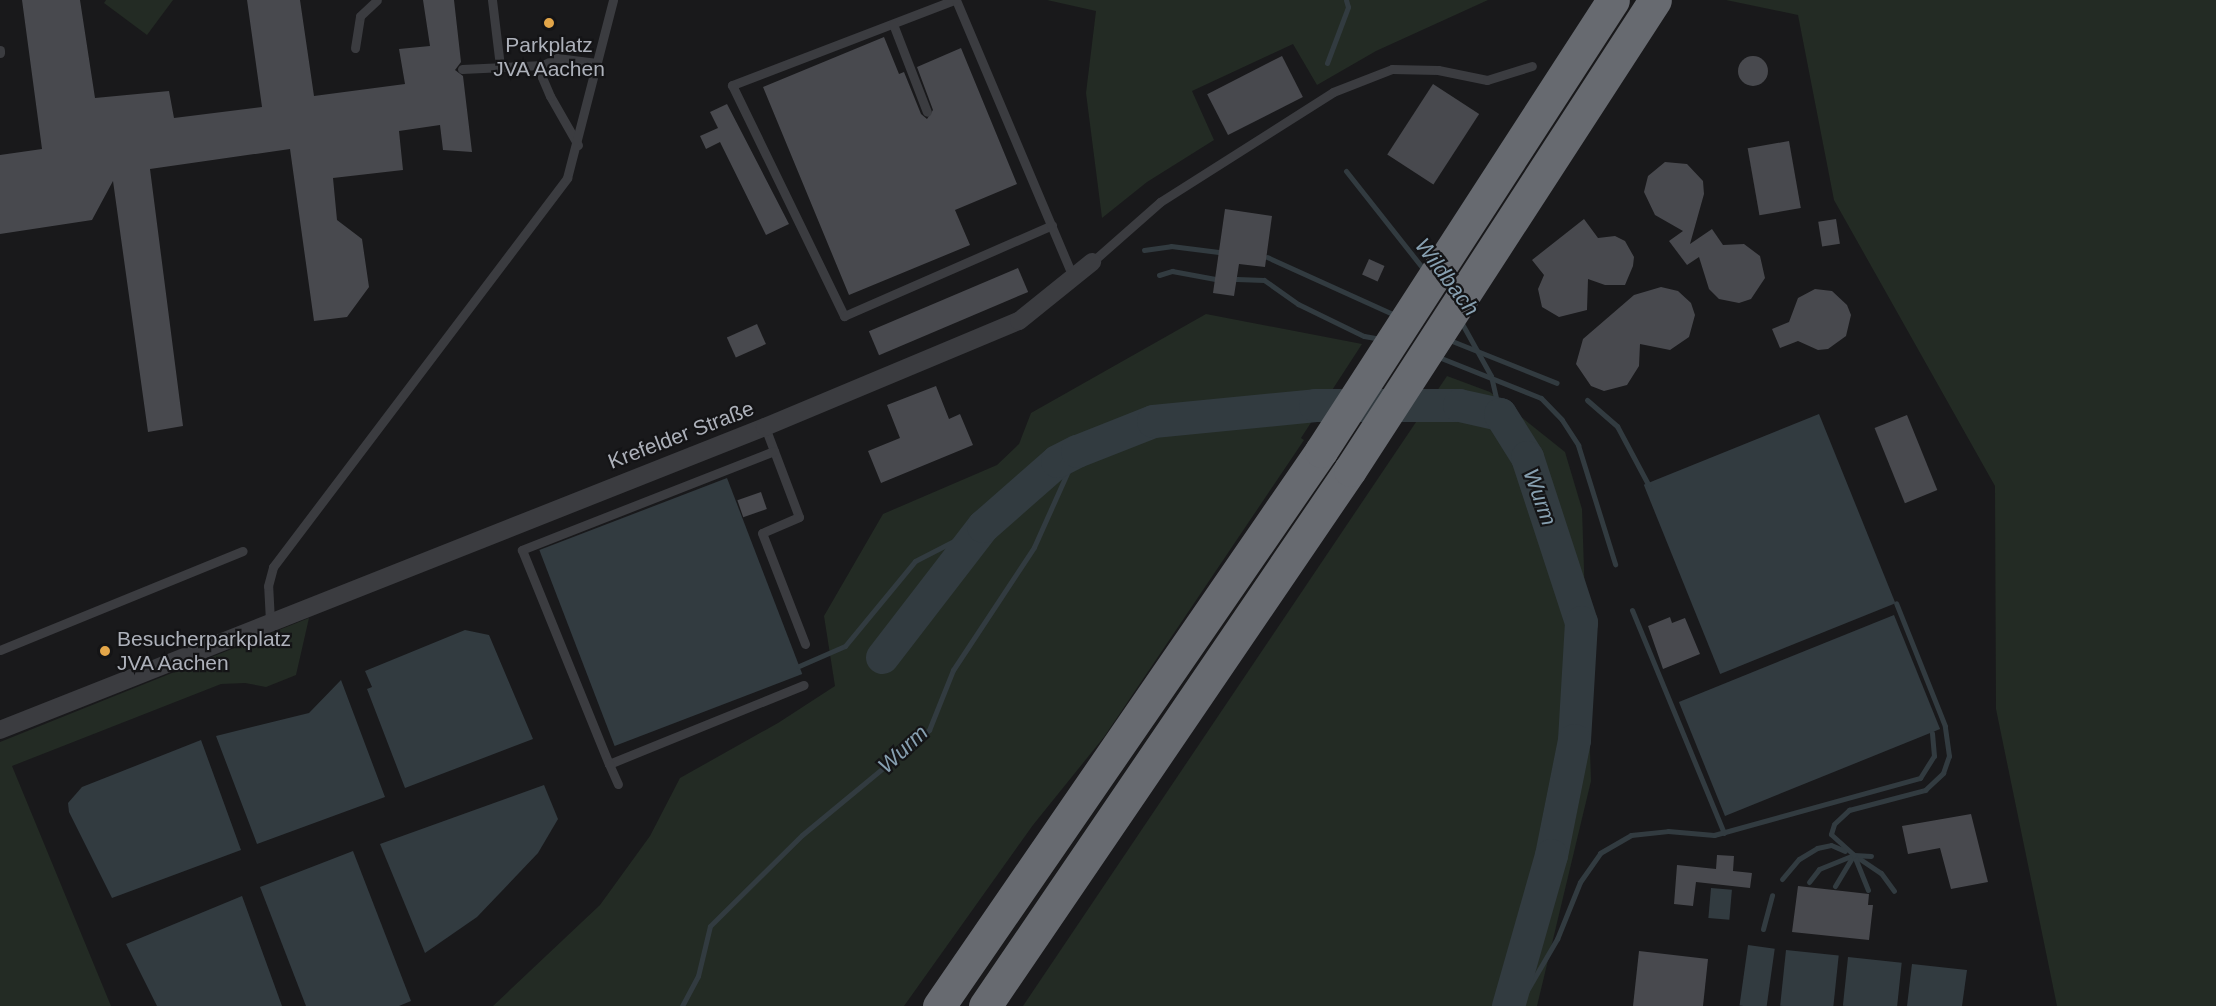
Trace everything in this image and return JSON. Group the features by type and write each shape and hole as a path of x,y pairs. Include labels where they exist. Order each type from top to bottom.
{"highway":[{"path":"939,1006 1321,451 1613,0"},
{"path":"985,1006 1350,470 1655,0"}],"street":[{"name":"Krefelder Straße","path":"0,730 270,621 765,427 1019,321 1092,262"}],"lane":[{"path":"355,48 360,16 377,0"},
{"path":"492,0 500,66"},
{"path":"270,621 268,586 273,567 552,203 567,178 578,145 613,0"},
{"path":"1052,225 844,316 732,85 955,0 1052,225 1073,277"},
{"path":"892,24 927,112"},
{"path":"462,69 543,65 558,58 597,63"},
{"path":"543,65 542,76 550,96 578,145"},
{"path":"1092,262 1160,202 1333,92 1392,69 1438,70 1488,80 1532,66"},
{"path":"765,427 799,517 762,533 805,644"},
{"path":"618,784 522,550 774,451"},
{"path":"0,650 243,551"},
{"path":"609,764 804,685"}],"shaded area":[{"path":"106,0 173,0 147,35 104,3"},
{"path":"1047,0 1488,0 1376,51 1317,85 1293,44 1192,91 1214,140 1147,182 1102,218 1086,93 1096,11"},
{"path":"1726,0 2216,0 2216,1006 2057,1006 1996,709 1995,486 1834,200 1798,15"},
{"path":"1206,314 1362,344 1301,438 1304,440 1104,737 1033,825 904,1006 493,1006 600,905 650,836 680,778 778,723 835,686 824,616 883,514 997,465 1019,444 1031,413"},
{"path":"1447,376 1490,392 1565,452 1582,509 1591,781 1537,1006 1023,1006"},
{"path":"1819,414 1895,603 1720,674 1644,485"},
{"path":"727,478 802,674 615,746 539,550"},
{"path":"1894,615 1940,729 1725,816 1679,702"},
{"path":"309,618 296,675 266,687 245,683 221,684 12,766 111,1006 0,1006 0,742"},
{"path":"465,630 489,635 533,739 405,788 367,689 372,687 365,671"},
{"path":"341,680 385,797 257,844 216,736 309,713"},
{"path":"201,740 241,850 112,898 69,812 68,803 82,787"},
{"path":"544,785 558,819 538,853 477,917 425,953 380,844"},
{"path":"353,851 411,1001 399,1006 306,1006 260,887"},
{"path":"1711,888 1732,890 1729,920 1708,918"},
{"path":"242,896 282,1006 157,1006 126,944"},
{"path":"1748,945 1775,949 1767,1006 1740,1005"},
{"path":"1786,950 1839,956 1833,1006 1780,1006"},
{"path":"1848,957 1902,963 1897,1006 1843,1006"},
{"path":"1912,964 1967,970 1962,1006 1907,1006"}],"building":[{"path":"22,0 80,0 95,98 169,91 174,118 262,107 247,0 300,0 314,96 405,84 399,49 430,46 423,0 454,0 461,62 455,70 463,76 472,152 443,150 440,125 399,131 403,170 333,178 337,220 362,239 369,287 347,317 314,321 290,149 150,169 183,426 148,432 113,181 92,220 0,234 0,155 42,149"},
{"path":"884,37 899,74 904,72 921,114 927,119 933,110 917,67 961,48 1017,184 955,210 970,245 849,295 763,87"},
{"path":"1282,56 1303,97 1228,135 1207,94"},
{"path":"1753,56 1764,60 1768,71 1764,82 1753,86 1742,82 1738,71 1742,60"},
{"path":"1433,84 1479,114 1433,184 1387,154"},
{"path":"727,104 789,224 766,235 720,142 706,149 700,136 718,128 710,112"},
{"path":"1789,141 1801,208 1759,215 1748,148"},
{"path":"1665,162 1687,164 1703,181 1704,194 1690,244 1712,229 1723,245 1744,244 1760,256 1765,278 1751,299 1739,303 1719,299 1709,289 1699,257 1687,265 1669,241 1683,231 1655,215 1644,192 1648,176"},
{"path":"1225,209 1272,216 1265,267 1239,264 1234,296 1213,293"},
{"path":"1584,219 1598,238 1615,236 1625,241 1634,257 1633,266 1625,285 1605,285 1588,279 1587,310 1559,317 1542,307 1538,289 1544,275 1532,260"},
{"path":"1836,219 1840,244 1822,247 1818,222"},
{"path":"1369,259 1385,266 1378,281 1362,275"},
{"path":"1018,268 1028,292 879,355 869,331"},
{"path":"1661,287 1678,291 1691,303 1695,315 1689,337 1670,350 1640,344 1639,366 1627,385 1604,391 1591,386 1576,364 1583,339 1634,295"},
{"path":"1815,289 1832,291 1847,305 1851,315 1846,336 1828,349 1818,350 1798,341 1780,348 1772,329 1789,322 1798,298"},
{"path":"757,324 766,344 736,358 727,337"},
{"path":"936,386 949,419 960,414 973,445 881,483 868,451 900,438 887,405"},
{"path":"1907,415 1937,490 1905,503 1875,428"},
{"path":"761,492 767,509 743,517 737,500"},
{"path":"1670,617 1672,623 1685,618 1700,654 1663,669 1648,626"},
{"path":"1971,814 1988,882 1951,889 1940,848 1908,854 1902,826"},
{"path":"1717,855 1734,856 1733,871 1752,873 1750,888 1696,882 1693,906 1674,904 1677,865 1716,869"},
{"path":"1798,886 1869,894 1868,905 1873,905 1869,940 1792,932"},
{"path":"1639,951 1708,959 1703,1006 1633,1006"}],"waterway":[{"name":"Wildbach","path":"1327,63 1348,7 1346,0"},
{"name":"Wildbach","path":"1346,171 1425,271"},
{"path":"1144,250 1171,246 1219,252"},
{"path":"1267,257 1395,315"},
{"path":"1159,275 1172,271 1215,279"},
{"path":"1237,279 1264,280 1298,304 1364,336 1381,339"},
{"name":"Wildbach","path":"1460,320 1491,376 1500,414"},
{"path":"1447,339 1557,383"},
{"path":"1436,356 1541,398 1562,420 1578,445 1615,564"},
{"path":"1587,400 1617,426 1649,486"},
{"name":"Wurm","path":"882,657 983,526 1057,461 1153,421 1315,405 1459,405 1500,414 1527,457 1581,622 1574,740 1551,855 1508,1006"},
{"name":"Wurm","path":"682,1006 698,976 710,926 802,835 929,730 953,670 1034,547 1077,451"},
{"path":"799,666 845,646 915,561 983,526"},
{"path":"1868,890 1854,855 1831,834 1834,824 1849,810 1925,790 1943,773 1949,756 1945,726 1896,603"},
{"path":"1632,610 1724,833"},
{"path":"1518,1006 1557,939 1580,882 1600,853 1631,835 1668,831 1714,835 1920,778 1934,756 1932,733"},
{"path":"1782,879 1799,859 1817,848 1831,845 1845,851"},
{"path":"1854,855 1881,873 1894,891"},
{"path":"1809,882 1819,869 1854,855 1871,856"},
{"path":"1835,886 1853,856"},
{"path":"1763,929 1772,895"}],"place":[{"name":"Parkplatz JVA Aachen","path":"549,23"},
{"name":"Besucherparkplatz JVA Aachen","path":"105,651"}]}
